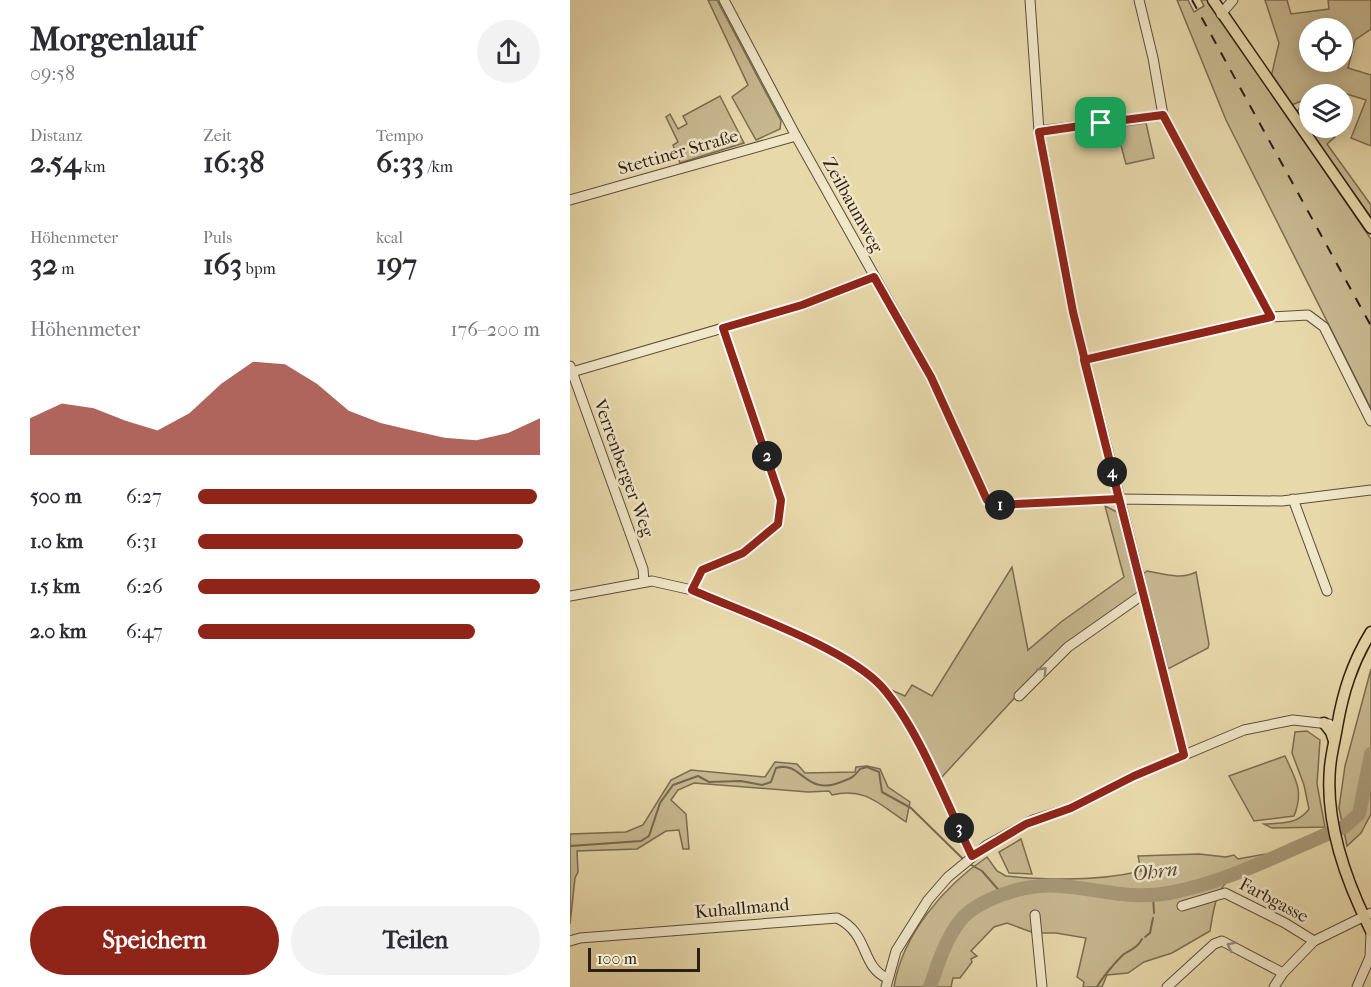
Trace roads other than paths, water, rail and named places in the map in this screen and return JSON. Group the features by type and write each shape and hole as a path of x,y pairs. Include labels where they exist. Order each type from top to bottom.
{"main road":[{"path":"1213,0 1371,228"},
{"path":"1371,632 1351,667 1339,708 1329,783 1331,821 1338,847 1367,915 1371,932"},
{"path":"1337,726 1358,669 1371,645"},
{"path":"1324,723 1331,732 1334,742"}],"street":[{"name":"Zeilbaumweg","path":"724,0 796,136 931,377 987,500 995,505 1119,499 1293,499 1371,490"},
{"path":"1030,0 1039,132 1084,360 1184,755"},
{"path":"1139,0 1153,58 1163,115 1271,317"},
{"path":"1221,14 1233,0"},
{"path":"1039,132 1163,115"},
{"name":"Stettiner Straße","path":"570,200 796,136"},
{"path":"571,369 802,305 874,277"},
{"path":"1084,360 1271,317 1308,315 1324,327 1371,421"},
{"path":"692,590 702,570 743,553 778,524 781,514 781,500 723,328"},
{"name":"Verrenberger Weg","path":"571,369 643,569 644,582"},
{"path":"1293,499 1328,591"},
{"path":"570,596 644,582 692,590 848,660 880,686 905,719 970,857"},
{"path":"1019,696 1068,647 1142,594"},
{"path":"1324,723 1339,708"},
{"path":"886,983 896,951 928,900 970,857 1026,824 1071,808 1134,776 1244,730 1293,720 1337,726"},
{"name":"Farbgasse","path":"1182,906 1225,893 1285,923 1314,941"},
{"path":"1035,915 1042,987"},
{"path":"1274,987 1283,973 1314,941 1367,915"},
{"name":"Kuhallmand","path":"570,941 580,938 837,918 849,924 858,933 870,963 886,983"},
{"path":"1357,987 1370,957 1371,932"},
{"path":"1167,987 1214,944 1222,941 1283,973"}],"waterway":[{"name":"Ohrn","path":"930,987 945,946 956,926 970,911 1001,895 1037,886 1075,887 1128,895 1169,893 1236,873 1344,827 1359,814 1371,754"},
{"path":"570,846 641,841 649,836 660,803 673,785 698,776 709,782 741,781 762,785 771,782 776,768 785,767 811,782 829,785 850,779 860,769 867,767 879,772 882,792 911,808 963,859"},
{"path":"968,863 982,871 1003,895"},
{"path":"1153,895 1154,913"},
{"path":"1145,937 1150,933 1153,918"},
{"path":"1097,987 1117,961 1142,939"}],"railway":[{"path":"1192,0 1371,326"}]}
